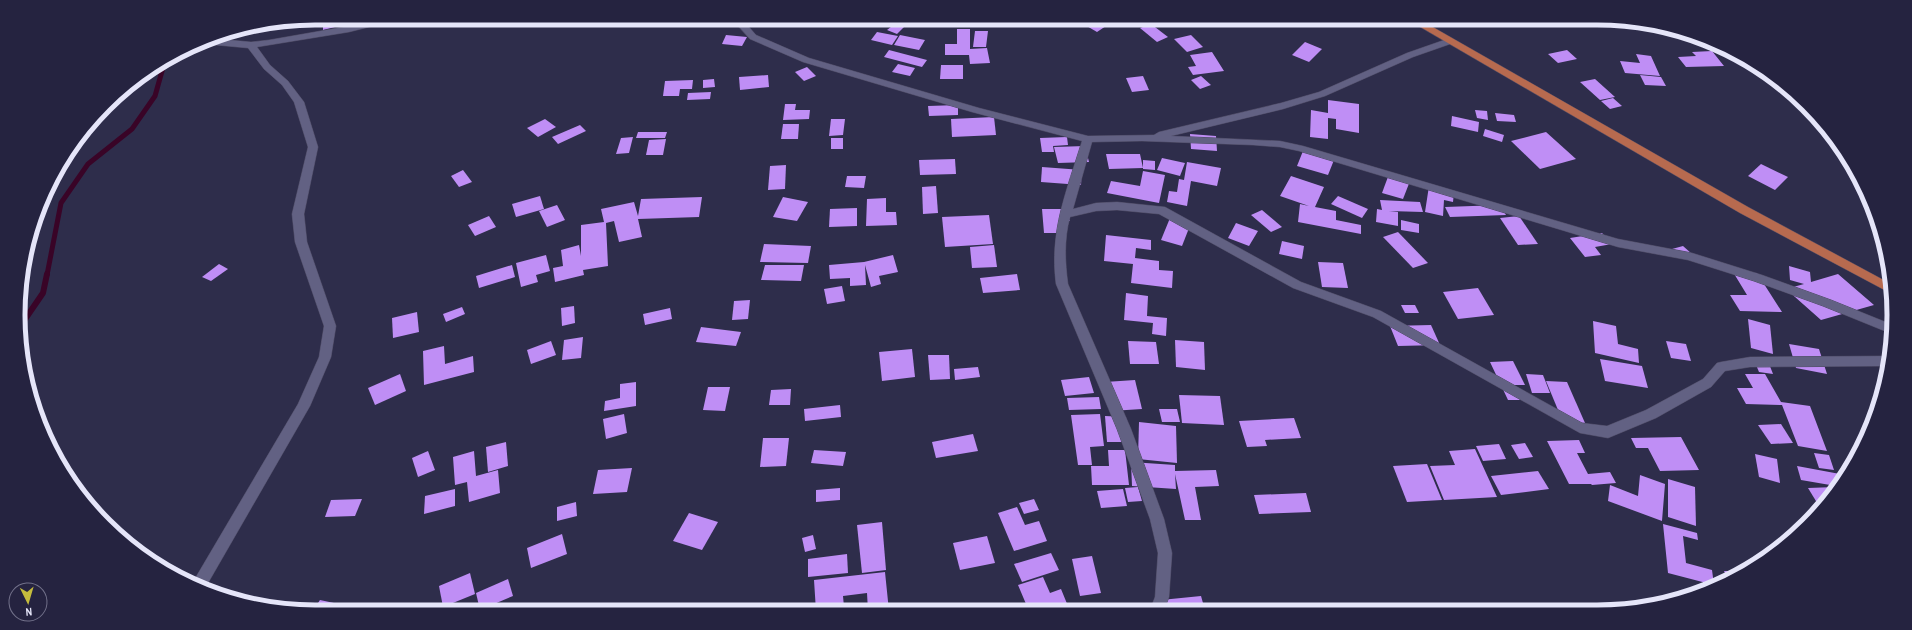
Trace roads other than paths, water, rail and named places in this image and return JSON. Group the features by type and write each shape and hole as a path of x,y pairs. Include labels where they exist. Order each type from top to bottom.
{"main road":[{"path":"1422,25 1751,214 1885,286"}],"street":[{"path":"216,42 251,46 365,25"},
{"path":"742,25 753,37 806,60 976,110 1088,139 1142,138 1280,144 1337,158 1618,243 1688,256 1758,278 1827,303 1886,328"},
{"path":"1142,138 1283,106 1322,94 1410,55 1450,41"},
{"path":"201,582 304,406 325,357 330,326 301,242 298,214 313,147 299,102 285,82 266,67 251,46"},
{"path":"1088,139 1062,227 1059,262 1062,284 1098,366 1142,476 1157,519 1165,553 1162,597 1159,605"},
{"path":"1066,215 1096,207 1110,206 1161,210 1297,285 1377,314 1580,428 1608,432 1651,414 1707,383 1721,367 1750,362 1883,361"}],"waterway":[{"path":"47,275 61,203 88,164 132,129 155,96 163,69"},
{"path":"25,319 43,293 47,274"}]}
